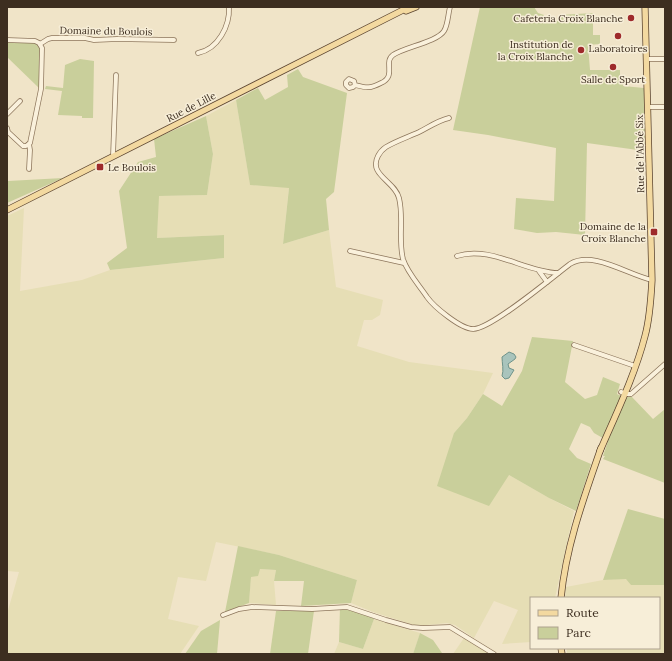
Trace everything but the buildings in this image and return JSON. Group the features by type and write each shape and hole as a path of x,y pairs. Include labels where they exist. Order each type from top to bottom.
{"main road":[{"name":"Rue de Lille","path":"7,210 409,7"},
{"name":"Rue de Lille","path":"384,20 416,7"},
{"name":"Rue de l'Abbé Six","path":"561,597 575,526 586,488 638,353 650,301 652,280 645,7"}],"street":[{"path":"198,52 204,51 210,47 222,35 228,21 229,7"},
{"path":"354,85 371,88 387,80 389,75 389,61 392,56 409,47 422,44 441,34 445,29 450,7"},
{"name":"Domaine du Boulois","path":"7,40 33,40 40,44 52,38 85,38 94,40 174,40"},
{"path":"8,132 23,146 29,144 32,140 33,123 41,90 42,50 40,44"},
{"path":"647,60 665,59"},
{"path":"114,156 116,75"},
{"path":"7,114 20,101"},
{"path":"648,107 665,107"},
{"path":"449,118 438,121 386,147 377,158 376,163 377,171 394,187 399,197 404,263 437,309 472,329 482,328 494,322 573,262 584,259 600,262 652,280"},
{"path":"29,144 29,169"},
{"path":"350,251 404,263"},
{"path":"457,256 471,253 484,255 558,273"},
{"path":"537,269 542,273 546,282"},
{"path":"574,345 633,366"},
{"path":"623,392 631,394 665,364"},
{"path":"223,615 248,607 312,609 347,607 411,627 450,627 494,654"}],"shaded area":[{"path":"236,100 250,185 289,187 283,244 329,230 336,287 383,300 380,315 372,320 364,320 357,346 409,362 493,373 483,394 467,418 454,433 509,475 574,511 555,597 530,597 530,642 502,644 518,610 494,601 474,638 455,625 447,623 417,626 373,612 351,603 357,580 279,555 216,542 206,581 178,577 168,619 199,626 180,654 7,654 7,614 19,572 7,571 7,216 24,208 20,291 82,280 110,270 224,258 224,235 157,238 158,196 207,195 213,154 206,116"},
{"path":"260,569 276,570 274,581 276,605 249,603 251,576"},
{"path":"627,578 631,585 665,585 665,654 567,654 567,649 660,649 660,597 565,597 566,587 603,580"},
{"path":"374,619 420,633 413,654 334,654 339,642 363,649"},
{"path":"464,638 492,654 453,654"}],"green space":[{"path":"480,7 534,7 538,13 544,15 544,18 548,18 548,21 559,21 559,15 593,13 593,35 600,35 600,44 588,45 590,70 620,70 620,75 623,75 623,86 644,88 645,151 587,143 585,235 556,232 537,233 514,229 516,198 554,201 556,148 453,130"},
{"path":"7,42 37,43 40,47 40,89 7,57"},
{"path":"80,59 94,61 93,118 58,115 62,91 45,89 46,86 63,88 65,65"},
{"path":"298,69 303,77 347,93 334,192 326,199 329,230 283,244 289,188 250,185 236,100 258,88 265,100 288,87 287,75"},
{"path":"206,116 213,154 207,195 159,196 157,238 224,235 224,258 110,270 107,263 127,248 119,191 138,162 156,157 154,139"},
{"path":"63,178 7,203 7,180"},
{"path":"532,337 573,341 565,382 585,399 597,395 603,377 620,384 617,394 625,398 631,396 653,419 665,409 665,483 603,459 608,441 594,433 590,427 581,423 569,449 577,458 591,464 576,511 549,498 509,475 489,506 437,486 454,433 467,418 483,394 502,406 522,371"},
{"path":"628,509 665,519 665,585 631,585 626,579 603,580"},
{"path":"238,546 279,555 357,580 351,603 301,606 304,581 274,581 276,570 260,569 258,576 251,577 249,603 225,612"},
{"path":"340,607 352,609 374,619 363,649 339,642"},
{"path":"276,611 314,611 308,654 270,654"},
{"path":"220,620 217,654 185,654 201,631"},
{"path":"420,633 433,640 442,653 447,654 413,654"}],"water":[{"path":"509,352 514,354 516,357 508,364 509,368 514,370 509,378 505,379 502,376 502,357"}],"place":[{"name":"Cafeteria Croix Blanche","path":"631,18"},
{"name":"Laboratoires","path":"618,36"},
{"name":"Institution de la Croix Blanche","path":"581,50"},
{"name":"Salle de Sport","path":"613,67"},
{"name":"Le Boulois","path":"100,167"},
{"name":"Domaine de la Croix Blanche","path":"654,232"}]}
